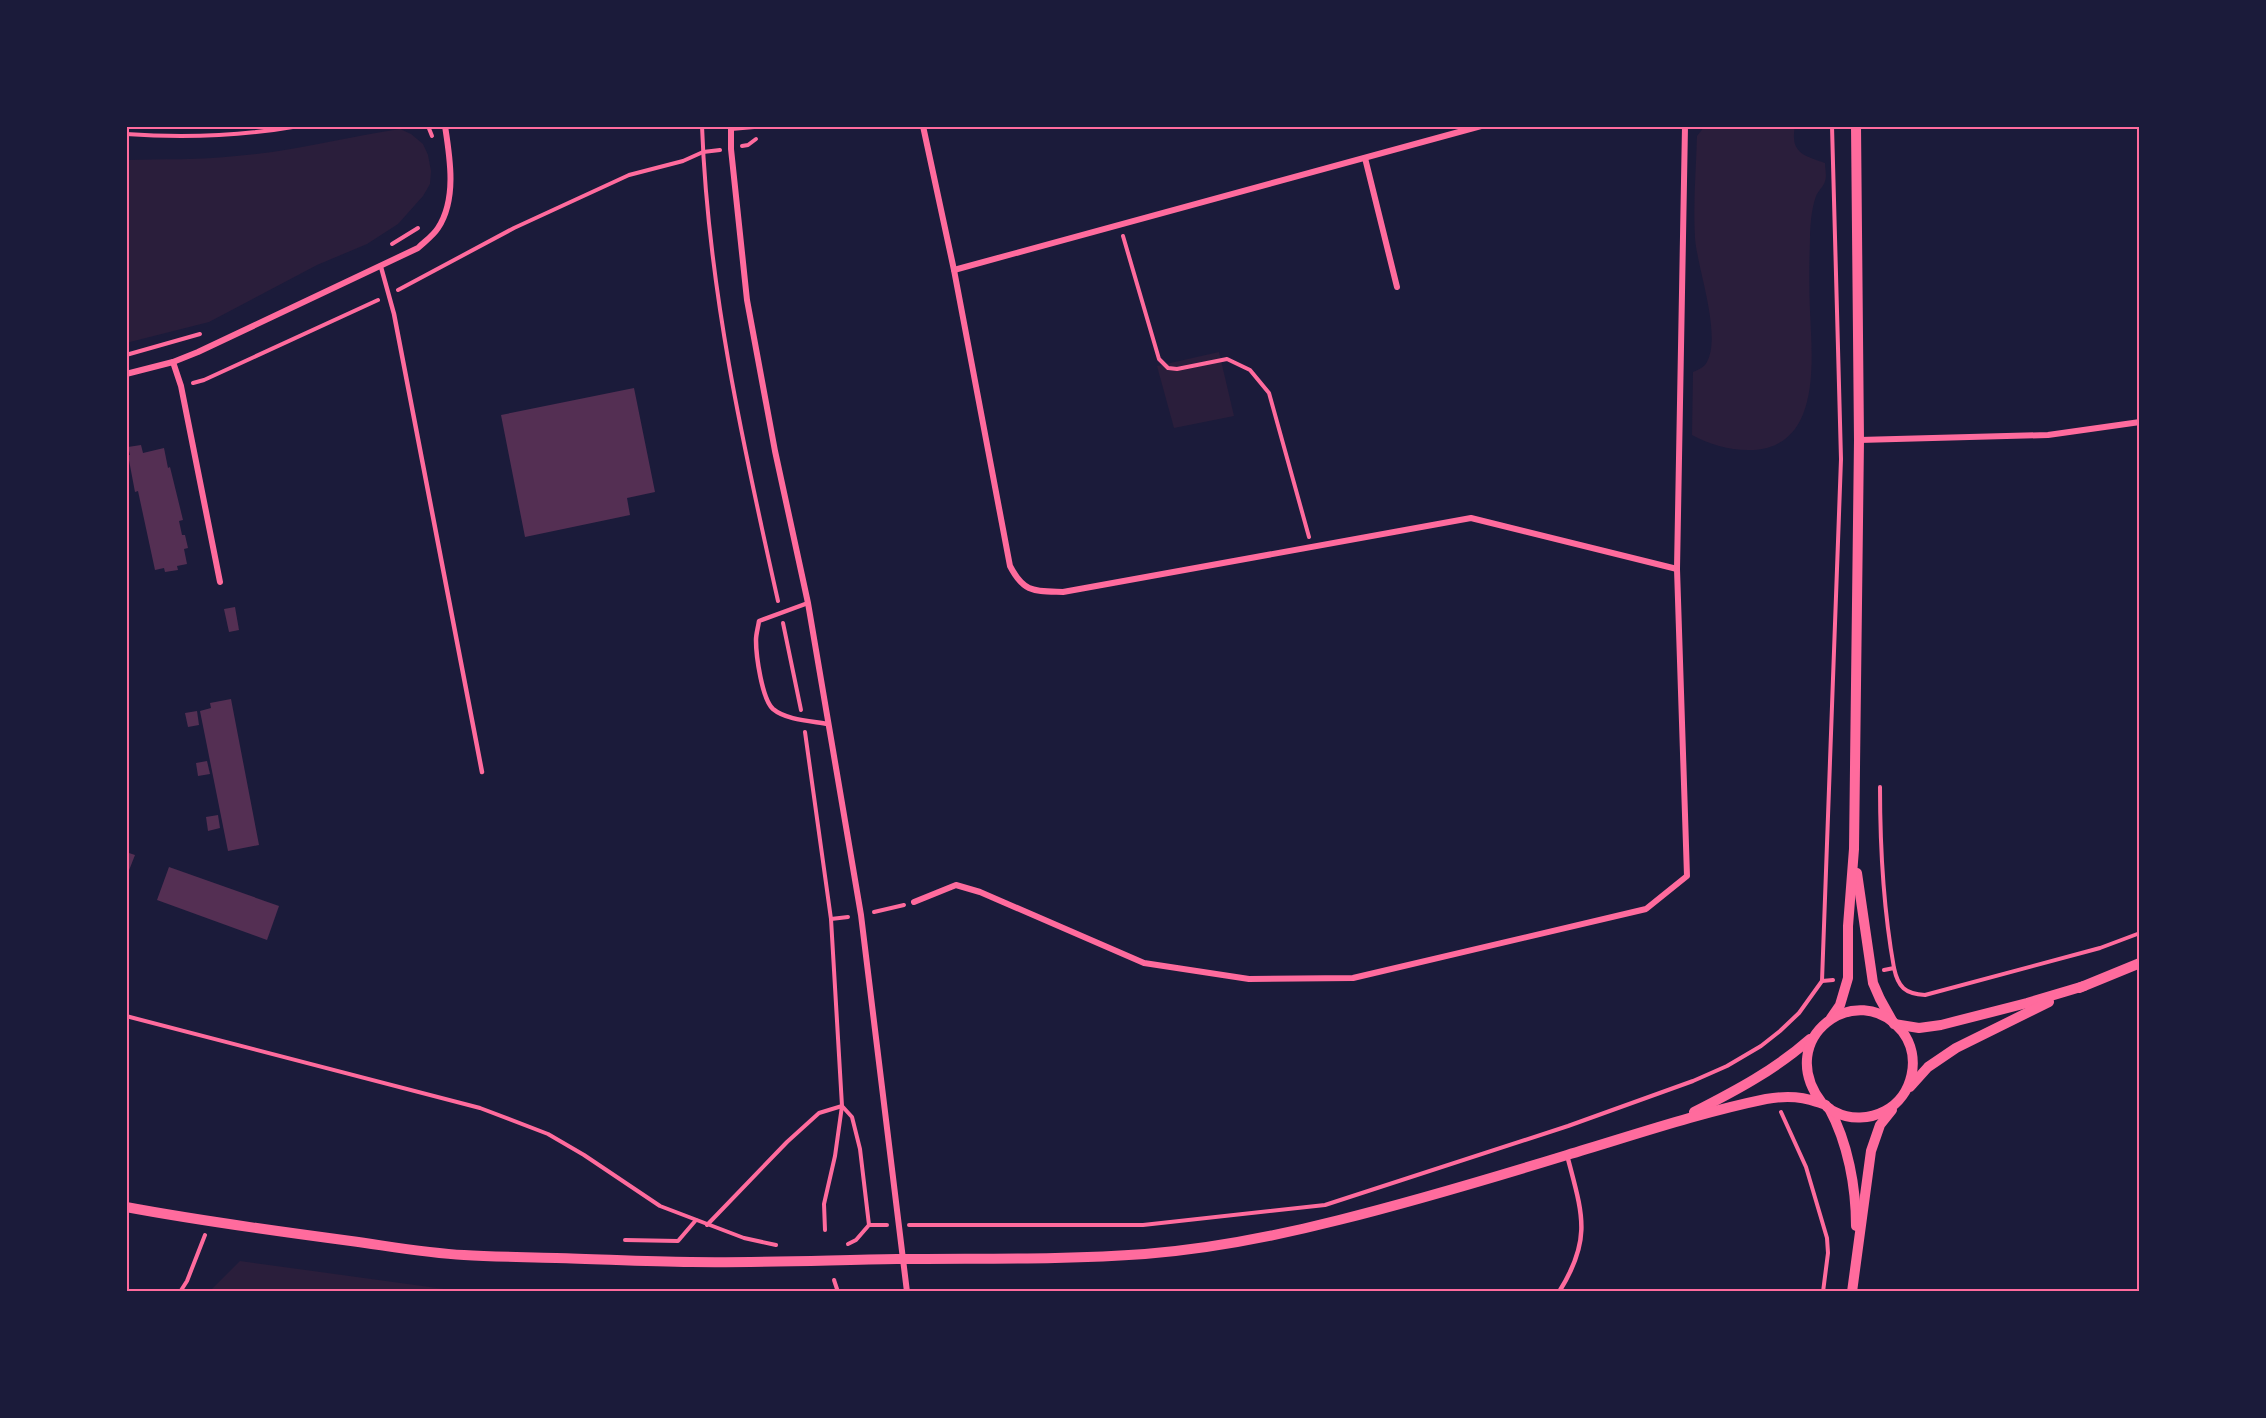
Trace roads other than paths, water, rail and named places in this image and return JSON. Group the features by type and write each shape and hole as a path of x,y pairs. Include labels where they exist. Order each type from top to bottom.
{"street":[{"path":"126,374 173,362 418,248 437,230 444,217 451,178 445,126"},
{"path":"754,126 731,127 731,148 747,300 775,451 808,603 861,915 907,1292"},
{"path":"922,126 954,270 1010,566 1019,583 1036,591 1063,592 1471,518 1677,569"},
{"path":"954,270 1481,126"},
{"path":"914,902 956,885 980,892 1144,963 1249,979 1353,978 1646,909 1687,876 1677,569 1684,126"},
{"path":"1678,1120 1772,1069 1813,1037 1840,1005 1848,978 1848,926 1854,849 1859,440 1856,126"},
{"path":"1365,158 1397,288"},
{"path":"173,362 181,386 220,582"},
{"path":"1859,440 2048,435 2140,422"},
{"path":"1854,849 1871,974 1880,999 1894,1024"},
{"path":"1852,1292 1871,1151 1880,1125 1906,1090 1928,1067 1956,1048 2084,986 2140,963"},
{"path":"1894,1024 1919,1028 1941,1025 2027,1004 2084,986"},
{"path":"1828,1021 1847,1012 1861,1010 1875,1013 1900,1029 1909,1043 1913,1059 1912,1075 1906,1090"},
{"path":"1813,1037 1807,1057 1808,1078 1813,1091 1825,1105 1843,1140 1856,1220 1857,1259"},
{"path":"126,1207 210,1223 461,1255 693,1262 1041,1258 1149,1254 1233,1242 1335,1221 1568,1155 1678,1120 1777,1098 1790,1097 1825,1105 1851,1117 1867,1117 1883,1113 1896,1103"}],"lane":[{"path":"381,267 390,294 482,772"},
{"path":"808,603 759,621 756,641 764,693 770,707 777,712 828,724"},
{"path":"1559,1292 1571,1272 1581,1247 1583,1226 1568,1155"}]}
